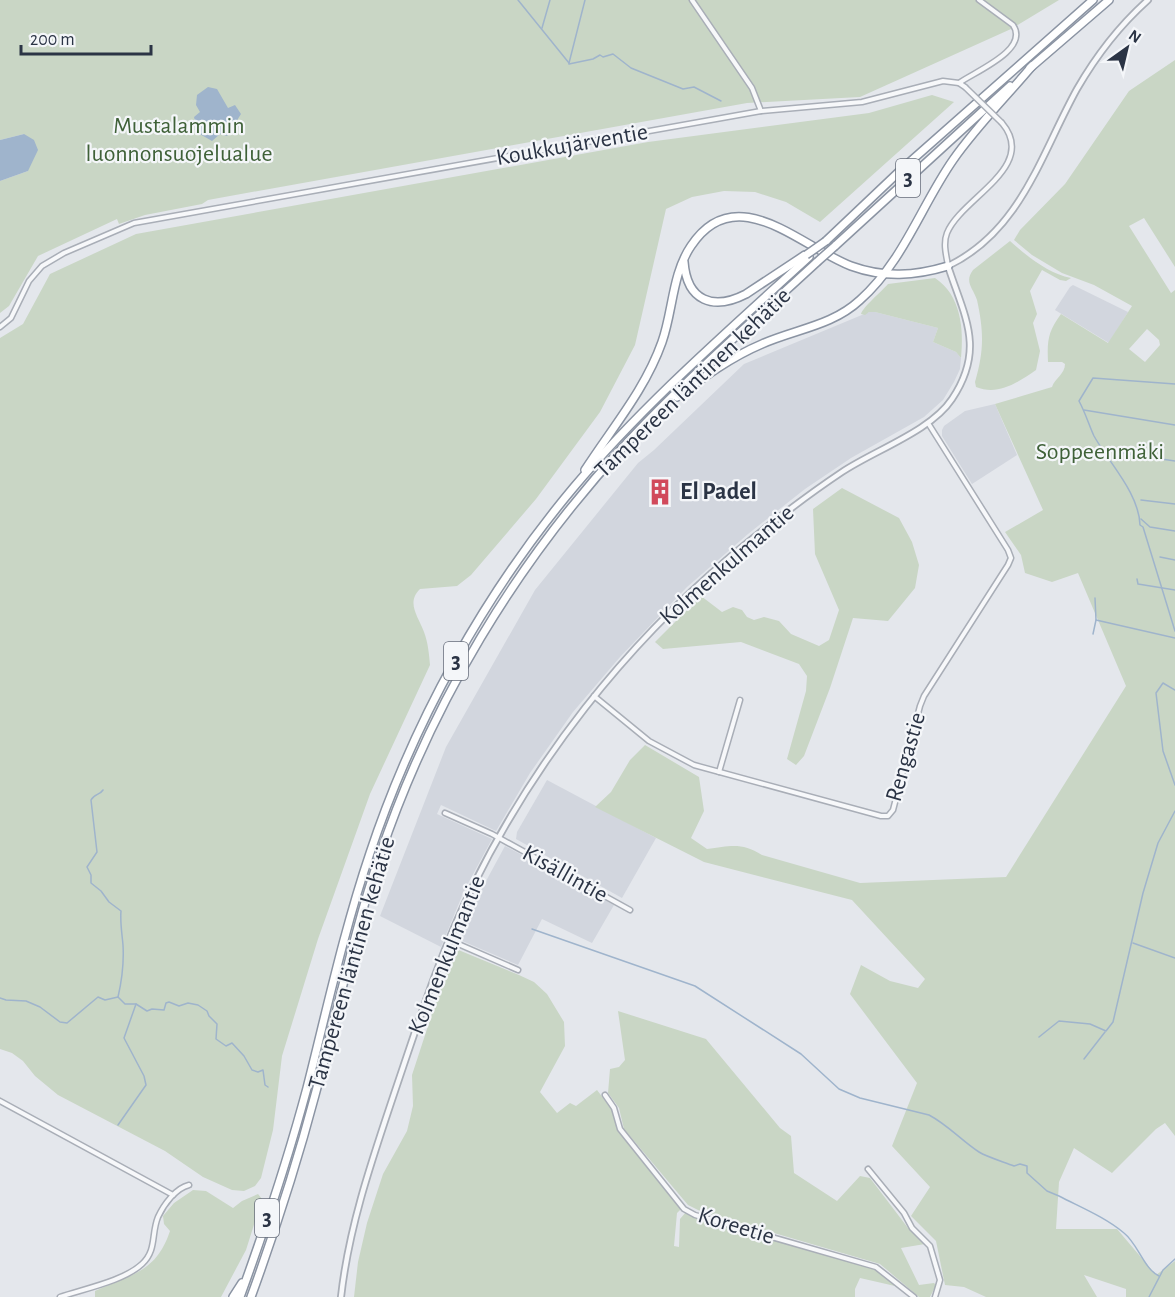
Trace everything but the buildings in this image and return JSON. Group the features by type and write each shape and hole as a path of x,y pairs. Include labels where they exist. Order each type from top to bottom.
{"highway":[{"name":"Tampereen läntinen kehätie","path":"240,1297 283,1171 306,1091 351,913 371,850 417,737 478,622 525,552 574,487 652,402 903,168 1093,0"},
{"name":"Tampereen läntinen kehätie","path":"251,1297 293,1171 380,853 426,742 487,626 521,575 578,499 656,413 817,262 1032,66 1109,0"},
{"path":"656,413 699,380 735,357 763,344 820,325 843,314 862,299 884,274 911,233 954,159 1032,66"},
{"path":"574,487 628,408 647,375 662,341 684,259 695,240 710,227 731,218 750,217 782,228 850,265 884,274 914,275 948,266"},
{"path":"684,259 686,280 692,290 709,301 720,302 736,299 746,294 807,256"},
{"path":"233,1297 252,1265"}],"street":[{"path":"692,0 752,88 761,111"},
{"path":"979,0 1013,25 1016,38 1010,48 995,61 959,83 1002,123 1011,137 1010,159 998,176 950,228 945,244 948,266 975,252 1008,218 1026,190 1086,75 1122,25 1148,0"},
{"name":"Koukkujärventie","path":"0,327 11,318 29,281 42,266 64,253 134,223 761,111 862,102 943,81 959,83"},
{"name":"Kolmenkulmantie","path":"341,1297 344,1270 356,1214 421,1015 449,940 499,838 535,778 594,696 667,615 749,541 805,498 842,472 928,423 953,398 963,380 969,361 970,343 968,319 948,266"},
{"name":"Rengastie","path":"594,696 660,748 694,765 880,816 888,816 892,810 920,706 1011,558 928,423"},
{"path":"719,772 740,700"},
{"name":"Kisällintie","path":"445,813 499,838 630,910"},
{"path":"449,940 518,969"},
{"name":"Koreetie","path":"605,1095 614,1108 620,1128 684,1209 695,1215 876,1267 914,1297"},
{"path":"0,1101 174,1195"},
{"path":"868,1169 904,1213 912,1228 930,1246 940,1280 935,1297"},
{"path":"60,1297 119,1277 140,1266 151,1253 158,1218 174,1195 182,1187 189,1185"}],"shaded area":[{"path":"1073,285 1128,312 1109,343 1055,310"},
{"path":"869,312 938,328 933,342 956,352 961,358 960,369 943,400 924,417 851,458 805,489 687,587 620,657 573,712 530,773 496,831 441,805 437,814 492,839 464,891 441,947 380,916 446,747 535,590 638,463 744,364"},
{"path":"995,404 1017,455 972,484 942,436 942,430 944,426 965,411"},
{"path":"547,780 656,838 622,898 516,839 517,832"},
{"path":"505,846 614,905 592,943 542,919 518,965 460,940 479,894"}],"green space":[{"name":"Mustalammin luonnonsuojelualue","path":"0,0 1059,0 1011,29 860,97 747,103 208,200 202,204 145,215 119,224 117,219 38,256 9,306 0,313 0,181 28,171 24,134 0,140"},
{"name":"Soppeenmäki","path":"1175,60 1175,267 1144,218 1129,226 1171,293 1175,290 1175,1136 1165,1123 1156,1129 1112,1173 1074,1148 1059,1182 1056,1229 1117,1229 1156,1275 1175,1261 1175,1297 1126,1297 1126,1289 1084,1275 1097,1297 986,1297 964,1287 945,1285 936,1241 911,1216 930,1187 892,1146 917,1083 850,994 861,965 890,981 918,988 925,979 852,900 704,862 595,807 611,792 630,760 645,745 699,777 704,811 691,838 707,849 729,846 748,848 762,855 860,883 1006,877 1126,686 1078,573 1052,582 1025,573 1021,555 1005,532 1043,510 995,404 1052,387 1065,364 1048,362 1049,336 1061,314 1108,343 1132,306 1094,285 1062,273 1032,255 1014,240 1020,230 1065,184 1129,91","holes":["1147,329 1159,340 1160,345 1145,362 1129,349"]},
{"path":"932,95 954,102 820,222 786,202 755,192 724,191 692,197 666,209 635,345 600,412 536,499 471,575 457,586 420,589 416,594 414,610 425,636 430,665 370,794 318,939 282,1056 273,1130 261,1178 255,1186 244,1191 232,1190 203,1177 165,1151 58,1095 35,1076 23,1061 12,1053 0,1049 0,338 23,324 50,274 136,234 648,142 869,113"},
{"path":"1010,241 1046,268 1071,278 1066,281 1060,280 1042,270 1030,291 1037,314 1033,323 1040,351 1036,370 1007,387 984,389 976,387 975,382 980,361 982,332 977,300 969,278 973,270"},
{"path":"935,278 950,294 959,314 962,336 961,358 956,352 933,342 938,328 875,312 861,314 888,284"},
{"path":"842,488 899,518 912,542 919,565 915,588 888,621 853,618 804,756 796,765 787,759 806,691 807,676 799,664 741,642 663,649 655,642 701,596 722,612 733,607 742,610 747,617 754,620 764,617 779,621 791,634 819,646 829,640 839,610 815,554 813,509"},
{"path":"456,949 534,982 547,994 564,1022 565,1046 540,1092 557,1113 570,1103 576,1106 597,1090 613,1111 618,1131 682,1208 677,1213 674,1246 679,1247 680,1219 686,1212 701,1220 790,1243 876,1270 895,1286 860,1278 855,1289 855,1297 354,1297 358,1262 367,1223 383,1174 407,1131 413,1106 412,1075 444,977"},
{"path":"618,1011 706,1039 780,1128 791,1136 794,1173 837,1201 860,1176 870,1178 908,1228 925,1244 901,1248 919,1285 934,1283 936,1285 930,1297 919,1297 880,1264 702,1212 688,1205 624,1129 619,1108 608,1093 610,1069 619,1067 625,1060"},
{"path":"193,1190 206,1191 233,1208 258,1194 262,1199 246,1250 221,1297 95,1297 95,1291 131,1276 150,1264 164,1245 170,1231 164,1224 163,1216 174,1203"}],"water":[{"path":"208,87 217,89 228,108 235,105 241,114 227,136 220,134 212,141 198,133 194,117 200,112 196,105 197,95"},
{"path":"24,134 34,140 38,150 28,171 0,181 0,140"}],"waterway":[{"path":"518,0 569,63"},
{"path":"542,28 550,0"},
{"path":"569,63 585,0"},
{"path":"569,64 593,59 600,55 603,57 613,54 631,68 683,89 694,87 721,101"},
{"path":"1175,384 1093,378 1079,401 1094,436 1134,501 1175,631"},
{"path":"1084,410 1175,425"},
{"path":"1115,452 1175,461"},
{"path":"1141,500 1175,504"},
{"path":"1141,519 1150,527 1175,531"},
{"path":"1160,557 1175,560"},
{"path":"1137,579 1138,584 1175,590"},
{"path":"1093,634 1096,620 1095,598"},
{"path":"1096,620 1175,638"},
{"path":"1175,690 1163,683 1156,693 1163,751 1175,785"},
{"path":"103,790 91,800 97,852 87,867 91,875 91,883 121,911 123,958 118,997 125,1004 136,1004 147,1011 164,1010 166,1003 169,1002 179,1006 188,1003 198,1005 207,1011 217,1024 216,1039 226,1046 232,1043 244,1056 252,1070 258,1072 263,1070 265,1085 268,1087"},
{"path":"1039,1037 1059,1021 1090,1024 1106,1031 1113,1022 1143,893 1158,843 1175,811"},
{"path":"532,929 695,986 801,1054 839,1089 860,1098 929,1115 982,1154 1014,1166 1020,1164 1027,1166 1027,1173 1047,1191 1117,1227 1133,1243 1149,1268 1159,1276"},
{"path":"1133,943 1175,958"},
{"path":"0,998 26,1001 40,1007 60,1022 67,1023 98,997 105,1000 118,997"},
{"path":"118,1125 146,1085 144,1076 124,1038 136,1004"},
{"path":"1084,1059 1105,1032"},
{"path":"1149,1297 1163,1270 1175,1259"}],"place":[{"name":"El Padel","path":"660,492"}]}
